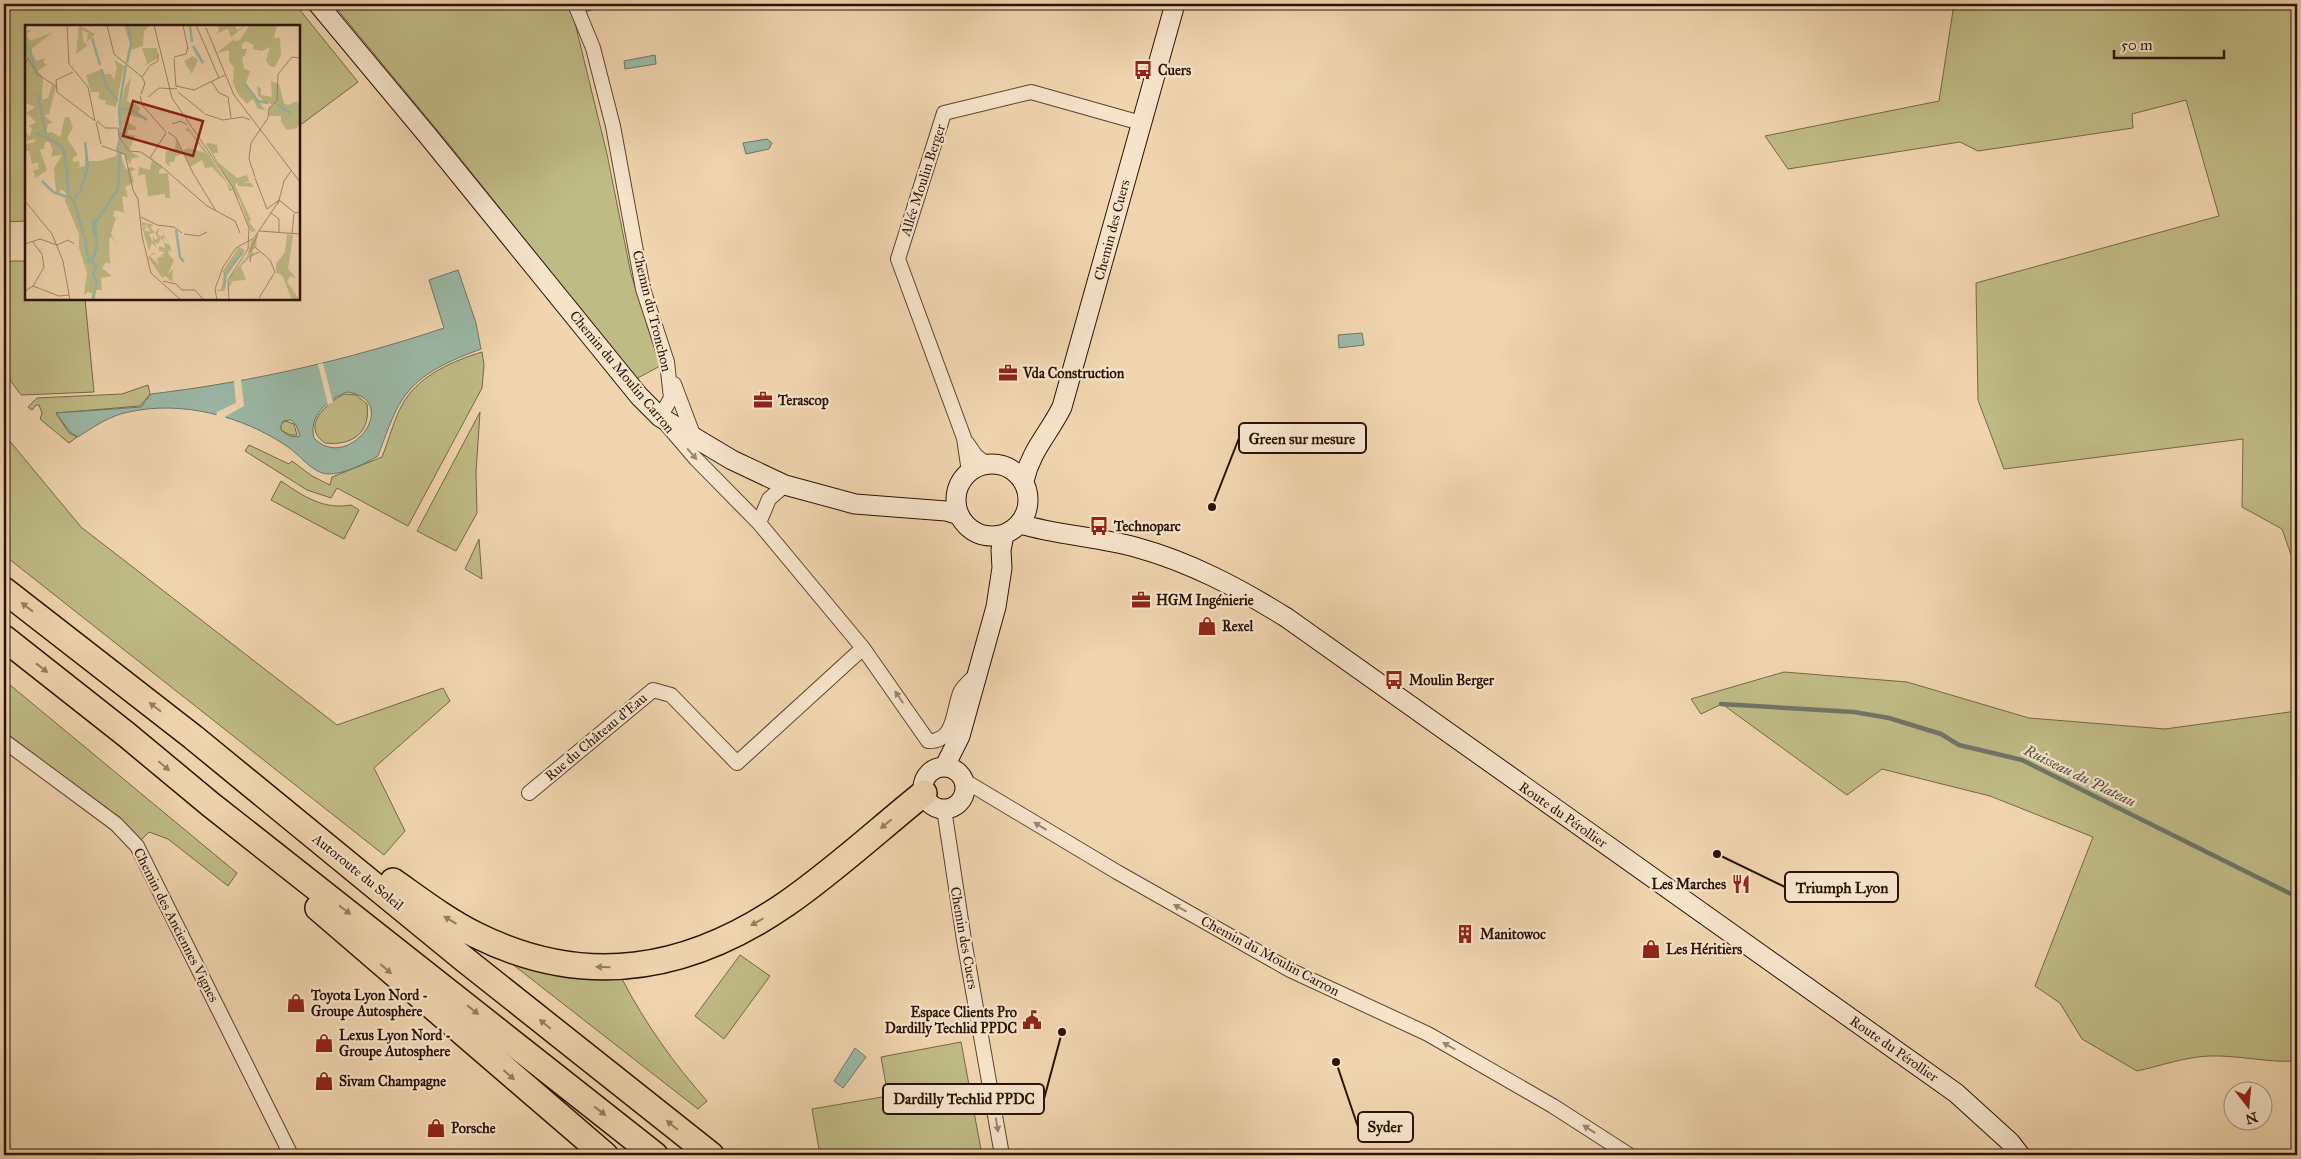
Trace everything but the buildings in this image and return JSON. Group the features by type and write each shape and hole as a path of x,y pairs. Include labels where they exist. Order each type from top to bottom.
{"highway":[{"name":"Autoroute du Soleil","path":"4,590 194,737 464,959 711,1155"},
{"path":"4,638 210,804 655,1155"},
{"path":"194,737 254,776 370,864 446,918 498,945 539,959 576,966 629,967 655,963 703,949 729,937 756,923 820,879 924,793"},
{"path":"210,804 320,911 605,1155"}],"main road":[{"name":"Chemin du Moulin Carron","path":"318,4 633,388 660,417"},
{"name":"Chemin des Cuers","path":"1024,482 1028,463 1035,449 1051,430 1062,407 1175,4"},
{"path":"660,417 732,460 785,485 855,504 946,511 958,515"},
{"name":"Chemin des Cuers","path":"992,464 1009,462 1035,449"},
{"path":"992,464 1008,467 1024,482 1028,496 1023,518 995,535 969,529 958,515 956,504 956,494 960,483 969,472 992,464"},
{"path":"906,507 950,498 956,494"},
{"name":"Route du Pérollier","path":"1023,518 1073,535 1134,547 1171,559 1207,573 1247,593 1287,618 1956,1093 2010,1142 2020,1155"},
{"path":"956,773 960,736 996,607 999,589 995,535"},
{"path":"939,767 956,773 966,788 962,800 950,808 944,809 931,804 924,793 923,786 928,774 939,767"}],"street":[{"name":"Chemin du Tronchon","path":"575,4 593,48 613,126 643,289 667,362 670,398 660,417"},
{"name":"Allée Moulin Berger","path":"969,472 964,438 898,259 944,113 1031,92 1141,123"},
{"path":"667,362 694,437"},
{"name":"Chemin du Moulin Carron","path":"660,417 696,459 759,523 862,648 897,694 928,741 934,742 948,733 952,726 961,691 977,674"},
{"name":"Allée Moulin Berger","path":"964,438 976,456 992,464"},
{"path":"759,523 769,499 785,485"},
{"name":"Rue du Château d'Eau","path":"529,793 653,690 671,695 737,763 862,648"},
{"name":"Chemin des Anciennes Vignes","path":"4,741 116,824 138,846 291,1155"},
{"name":"Chemin du Moulin Carron","path":"956,773 1117,872 1290,970 1428,1034 1553,1106 1626,1154"},
{"name":"Chemin des Cuers","path":"944,809 964,940 1002,1155"}],"shaded area":[{"path":"4,4 295,4 358,82 300,125 300,25 25,25 25,221 4,222"},
{"path":"333,4 614,4 573,15 607,154 631,274 660,366 636,379 452,148"},
{"path":"1954,4 2297,4 2297,572 2282,529 2242,507 2243,439 2004,469 1978,400 1976,283 2219,216 2186,100 2132,114 2133,128 1978,151 1960,142 1788,169 1765,136 1939,101"},
{"path":"655,55 656,64 625,69 624,61"},
{"path":"767,139 772,143 769,149 746,154 743,143"},
{"path":"12,261 25,261 25,300 85,300 94,392 21,395 10,380 4,361 4,265"},
{"path":"458,270 476,323 481,349 437,368 409,390 399,405 378,456 348,470 334,474 322,473 270,436 232,419 212,413 170,408 129,412 96,425 78,437 70,432 56,413 141,407 151,394 226,383 336,360 444,328 429,280","holes":["347,392 363,398 371,408 371,420 365,432 354,441 342,447 328,447 314,438 314,423 321,409 333,399","291,420 296,425 300,436 288,435 280,428 283,421"]},
{"path":"1362,333 1364,345 1339,348 1338,335"},
{"path":"482,352 484,365 482,388 408,526 337,488 331,498 307,490 245,451 249,445 289,464 292,461 312,476 330,485 332,477 382,457 401,406 420,383 449,364"},
{"path":"148,385 150,394 140,406 56,413 69,433 77,437 69,443 40,419 42,413 39,405 36,405 32,410 28,407 37,398 122,394"},
{"path":"344,394 356,395 367,404 366,423 358,436 351,440 325,443 318,436 315,429 316,422 330,403"},
{"path":"480,412 476,472 477,513 456,551 417,531"},
{"path":"285,421 294,424 297,435 290,435 281,430 281,424"},
{"path":"4,434 81,527 337,725 443,688 450,701 374,768 405,831 384,855 4,555"},
{"path":"281,481 297,492 322,504 351,505 359,510 344,539 271,500"},
{"path":"479,539 482,579 465,569"},
{"path":"1784,672 1907,682 2029,718 2165,729 2297,711 2297,1061 2209,1056 2182,1060 2137,1071 2082,1039 2060,1003 2035,986 2093,837 1990,796 1882,769 1847,795 1722,704 1701,714 1691,699"},
{"path":"4,680 237,873 228,886 168,839 149,832 140,841 4,737"},
{"path":"740,955 770,976 724,1039 695,1016"},
{"path":"507,960 534,970 622,979 661,1043 707,1101 698,1109"},
{"path":"961,1042 982,1155 820,1155 812,1109 888,1096 881,1057"},
{"path":"855,1048 866,1057 843,1088 834,1081"}],"pier":[{"path":"323,363 333,402 328,405 318,364"},
{"path":"241,379 244,406 226,416 224,420 216,418 217,412 236,403 234,381"}],"waterway":[{"name":"Ruisseau du Plateau","path":"1721,704 1854,712 1889,718 1941,734 1959,745 2022,760 2297,897"}],"place":[{"name":"Cuers","path":"1143,70"},
{"name":"Vda Construction","path":"1008,373"},
{"name":"Terascop","path":"763,400"},
{"name":"Green sur mesure","path":"1212,507"},
{"name":"Technoparc","path":"1099,526"},
{"name":"HGM Ingénierie","path":"1141,600"},
{"name":"Rexel","path":"1207,626"},
{"name":"Moulin Berger","path":"1394,680"},
{"name":"Triumph Lyon","path":"1717,854"},
{"name":"Les Marches","path":"1741,884"},
{"name":"Manitowoc","path":"1465,934"},
{"name":"Les Héritiers","path":"1651,949"},
{"name":"Toyota Lyon Nord - Groupe Autosphere","path":"296,1003"},
{"name":"Espace Clients Pro Dardilly Techlid PPDC","path":"1032,1020"},
{"name":"Dardilly Techlid PPDC","path":"1062,1032"},
{"name":"Lexus Lyon Nord - Groupe Autosphere","path":"324,1043"},
{"name":"Syder","path":"1336,1062"},
{"name":"Sivam Champagne","path":"324,1081"},
{"name":"Porsche","path":"436,1128"}]}
